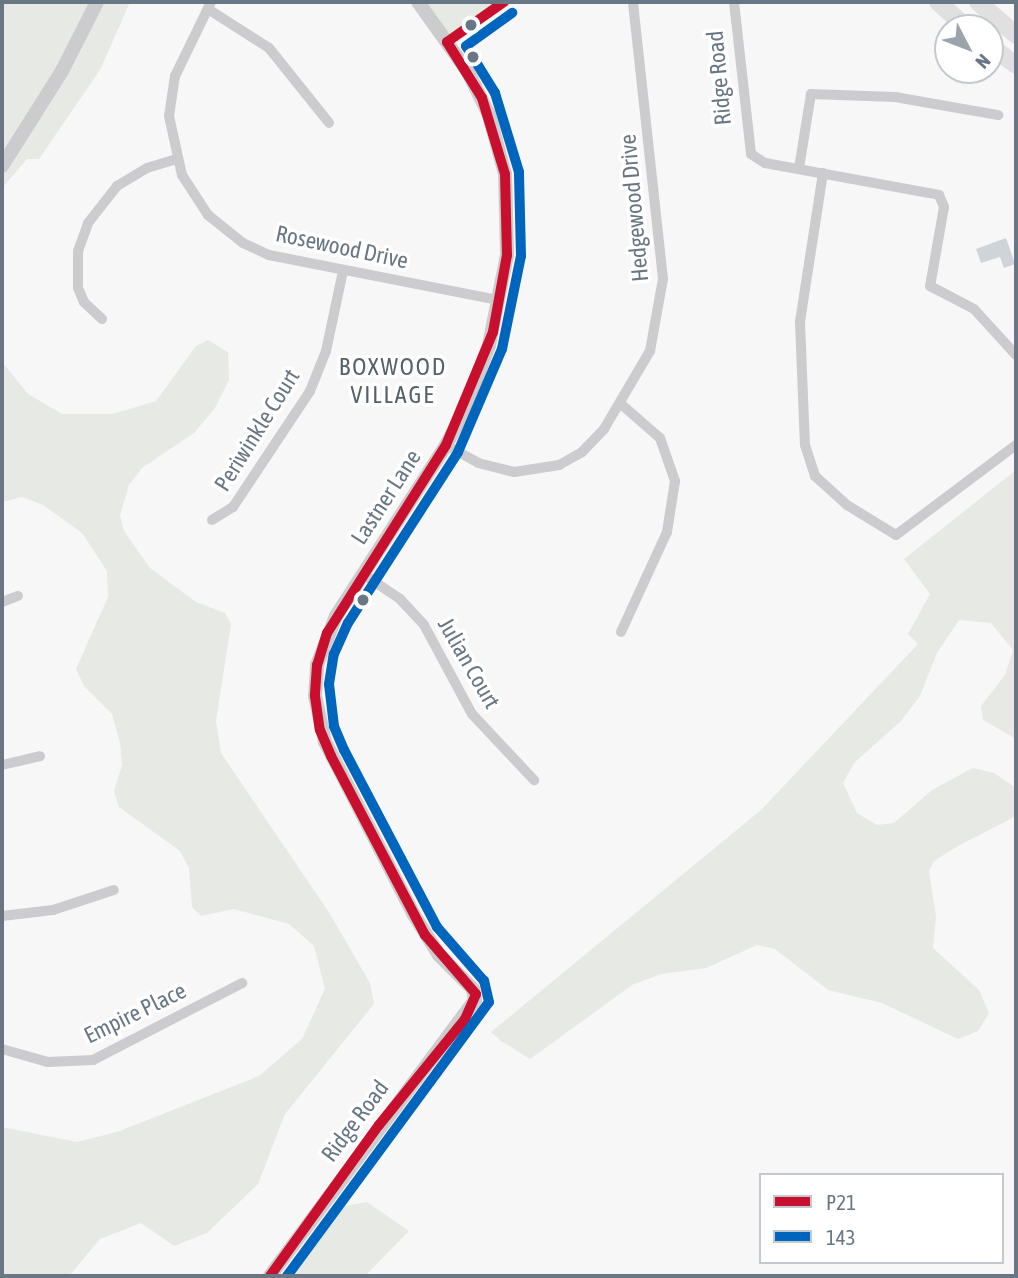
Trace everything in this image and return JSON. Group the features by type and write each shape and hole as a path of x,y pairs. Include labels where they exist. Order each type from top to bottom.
{"main road":[{"path":"938,2 951,14"},
{"path":"978,2 1016,35"}],"street":[{"path":"2,166 51,89 97,2"},
{"name":"Lastner Lane","path":"418,2 482,98 501,156 508,218 499,300 478,377 446,445 331,625 317,664 315,696 320,730 425,935 476,994"},
{"path":"447,42 504,2"},
{"name":"Hedgewood Drive","path":"446,445 490,467 514,472 541,470 582,452 621,404 650,351 659,324 663,279 633,2"},
{"name":"Ridge Road","path":"734,2 748,150 765,163 799,168"},
{"path":"210,5 269,48 329,123"},
{"name":"Rosewood Drive","path":"210,5 172,90 170,116 176,159 201,206 233,236 269,255 499,300"},
{"path":"998,115 895,97 811,94 799,168 939,195 944,207 930,286 974,309 1016,355"},
{"path":"102,319 84,302 78,288 78,251 88,223 117,186 147,168 176,159"},
{"path":"823,173 800,322 805,445 815,476 847,505 896,535 1016,445"},
{"name":"Periwinkle Court","path":"212,520 233,507 310,391 326,351 343,271"},
{"path":"621,404 660,438 675,481 667,532 621,632"},
{"name":"Julian Court","path":"363,574 400,599 424,625 472,714 534,780"},
{"path":"2,602 18,596"},
{"path":"2,765 40,756"},
{"path":"2,916 62,908 114,890"},
{"name":"Empire Place","path":"2,1049 48,1062 93,1059 242,983"},
{"name":"Ridge Road","path":"270,1276 386,1116 465,1019 476,994"}],"shaded area":[{"path":"2,2 130,2 100,70 39,159 27,159 2,188"},
{"path":"418,2 504,2 447,42"},
{"path":"1006,238 1015,264 1004,268 1000,257 981,263 976,249"},
{"path":"208,340 228,352 229,380 215,408 194,433 142,468 129,485 120,515 124,531 150,568 196,602 225,613 231,624 216,721 221,753 330,914 370,983 374,1004 285,1114 258,1184 207,1233 174,1246 141,1223 100,1239 69,1276 2,1276 2,1127 77,1142 117,1132 259,1076 302,1039 325,989 314,946 289,924 234,909 201,916 192,907 189,868 180,851 119,807 114,791 122,765 120,743 112,714 84,686 76,669 108,597 107,571 82,533 43,505 22,497 2,502 2,362 28,394 62,414 113,414 156,401 196,346"},
{"path":"1016,470 1016,739 983,720 981,706 1005,675 1013,650 991,623 959,620 937,653 920,696 901,721 854,763 843,783 857,813 877,825 894,823 932,790 973,768 994,773 1016,788 1016,816 934,861 929,871 936,917 933,948 979,990 989,1013 978,1031 958,1039 882,1003 828,990 775,949 757,945 706,968 661,974 632,985 530,1059 491,1032 761,810 918,644 908,634 930,594 904,559"},
{"path":"367,1202 409,1231 365,1276 289,1276 344,1206"}],"transit line":[{"name":"P21","path":"447,42 504,2"},
{"name":"143","path":"287,1276 489,1002 484,981 437,927 344,750 334,726 329,684 334,654 348,623 458,452 502,349 521,256 519,172 495,93 466,46 512,13"},
{"name":"P21","path":"447,42 482,98 505,174 507,255 493,332 446,445 327,633 317,665 315,696 320,730 331,756 425,935 476,994"},
{"name":"P21","path":"270,1276 379,1125 465,1019 476,994"}],"district":[{"name":"BOXWOOD VILLAGE","path":"393,381"}]}
